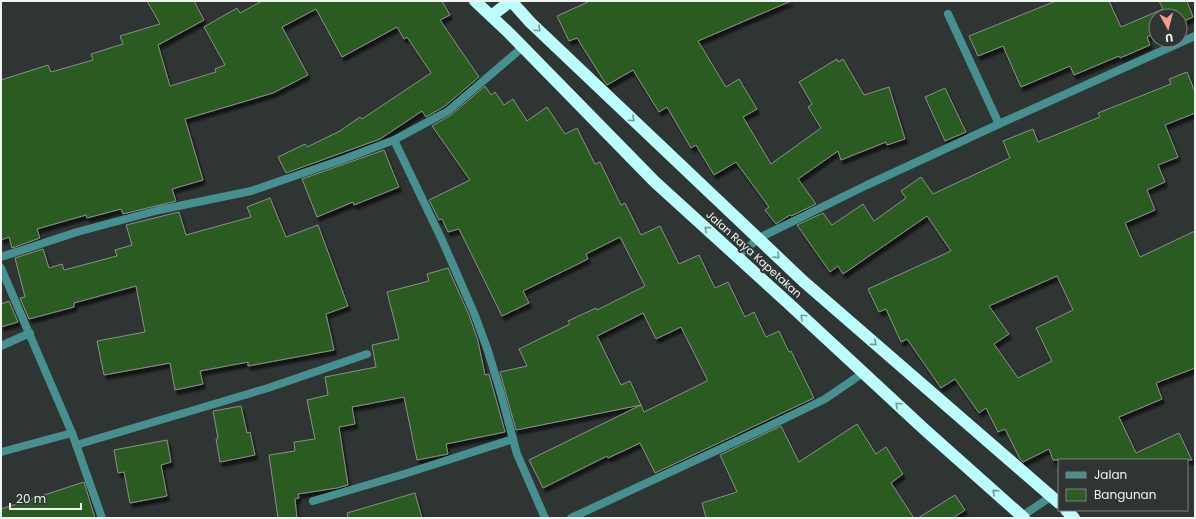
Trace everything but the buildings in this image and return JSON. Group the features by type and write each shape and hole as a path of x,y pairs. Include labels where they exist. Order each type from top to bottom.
{"highway":[{"name":"Jalan Raya Kapetakan","path":"475,1 654,182 1022,517"},
{"name":"Jalan Raya Kapetakan","path":"511,1 531,23 803,281 1055,500"},
{"path":"491,16 511,1"}],"street":[{"path":"948,14 999,124"},
{"path":"737,257 759,238 868,185 1195,36"},
{"path":"1,257 77,232 159,210 251,191 342,160 394,140 448,111 523,48"},
{"path":"394,140 442,240 474,312 502,394 517,454 545,518"},
{"path":"1,268 72,433 102,518"},
{"path":"1,346 30,333"},
{"path":"76,445 268,388 366,354"},
{"path":"571,518 763,430 825,399 864,373"},
{"path":"1,452 72,433"},
{"path":"313,501 401,475 513,439"},
{"path":"1022,517 1055,500"}]}
